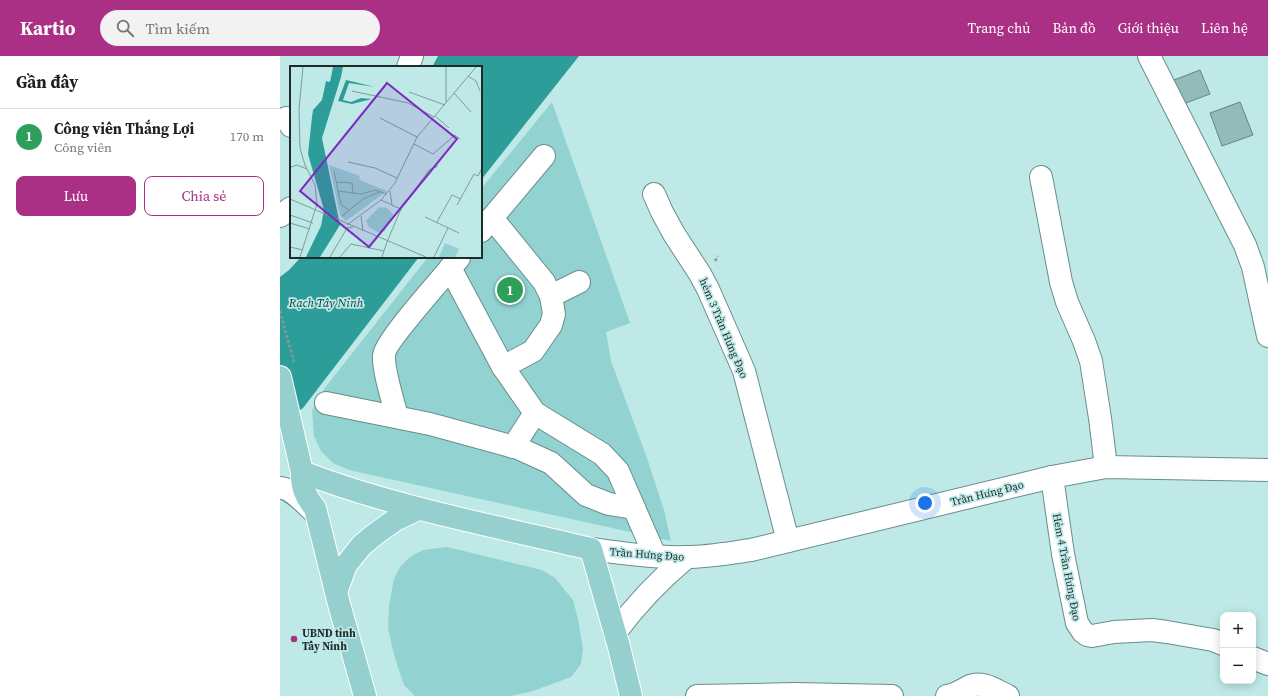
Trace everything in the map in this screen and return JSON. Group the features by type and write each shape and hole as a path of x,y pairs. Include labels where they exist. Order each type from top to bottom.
{"main road":[{"path":"280,377 301,464 310,478 317,498 316,511 336,592 365,696"},
{"name":"Trần Hưng Đạo","path":"301,464 329,482 418,509 591,549 631,696"},
{"path":"336,592 346,565 361,546 374,534 395,520 418,509"}],"street":[{"path":"408,66 412,56"},
{"path":"1149,56 1244,245 1253,267 1268,336"},
{"path":"504,367 533,351 551,326 554,314 551,296 544,282 486,225 544,156"},
{"path":"1041,177 1061,282 1067,302 1091,361 1106,466"},
{"name":"hẻm 3 Trần Hưng Đạo","path":"654,194 674,234 708,289 744,371 788,541"},
{"path":"280,216 290,209"},
{"path":"397,418 385,365 384,353 394,335 455,263 504,367 534,413 602,454 618,471 654,556"},
{"path":"551,296 579,282"},
{"path":"326,403 430,424 514,447 551,463 586,495 609,504 634,508"},
{"path":"514,447 534,413"},
{"path":"301,464 295,476 281,488 297,497 316,511"},
{"name":"Trần Hưng Đạo","path":"591,549 654,556 687,557 751,550 1052,477 1106,466 1268,470"},
{"name":"Hẻm 4 Trần Hưng Đạo","path":"1052,477 1063,554 1077,623 1083,632 1092,636 1114,632 1152,630 1213,640 1220,643"},
{"path":"615,633 646,594 687,557"},
{"path":"1256,659 1268,664"},
{"path":"947,696 975,684 990,687 1008,696"},
{"path":"697,696 795,694 892,696"}],"shaded area":[{"path":"552,102 630,323 606,332 611,361 647,458 664,510 671,541 349,470 333,463 321,451 314,436 312,411 324,389 427,258 482,258 482,188"},
{"path":"447,547 542,570 555,578 573,600 583,648 581,664 571,677 533,691 511,696 415,696 404,685 395,658 388,629 389,606 394,579 400,567 410,557 423,550"}],"water":[{"path":"438,56 579,56 482,179 482,66 433,66"},
{"name":"Rạch Tây Ninh","path":"300,258 418,258 303,408 280,424 280,277"}],"building":[{"path":"1200,70 1210,94 1183,104 1174,80"},
{"path":"1240,102 1253,135 1222,146 1210,113"}],"place":[{"name":"Công viên Thắng Lợi","path":"510,290"},
{"name":"UBND tỉnh Tây Ninh","path":"294,639"}]}
